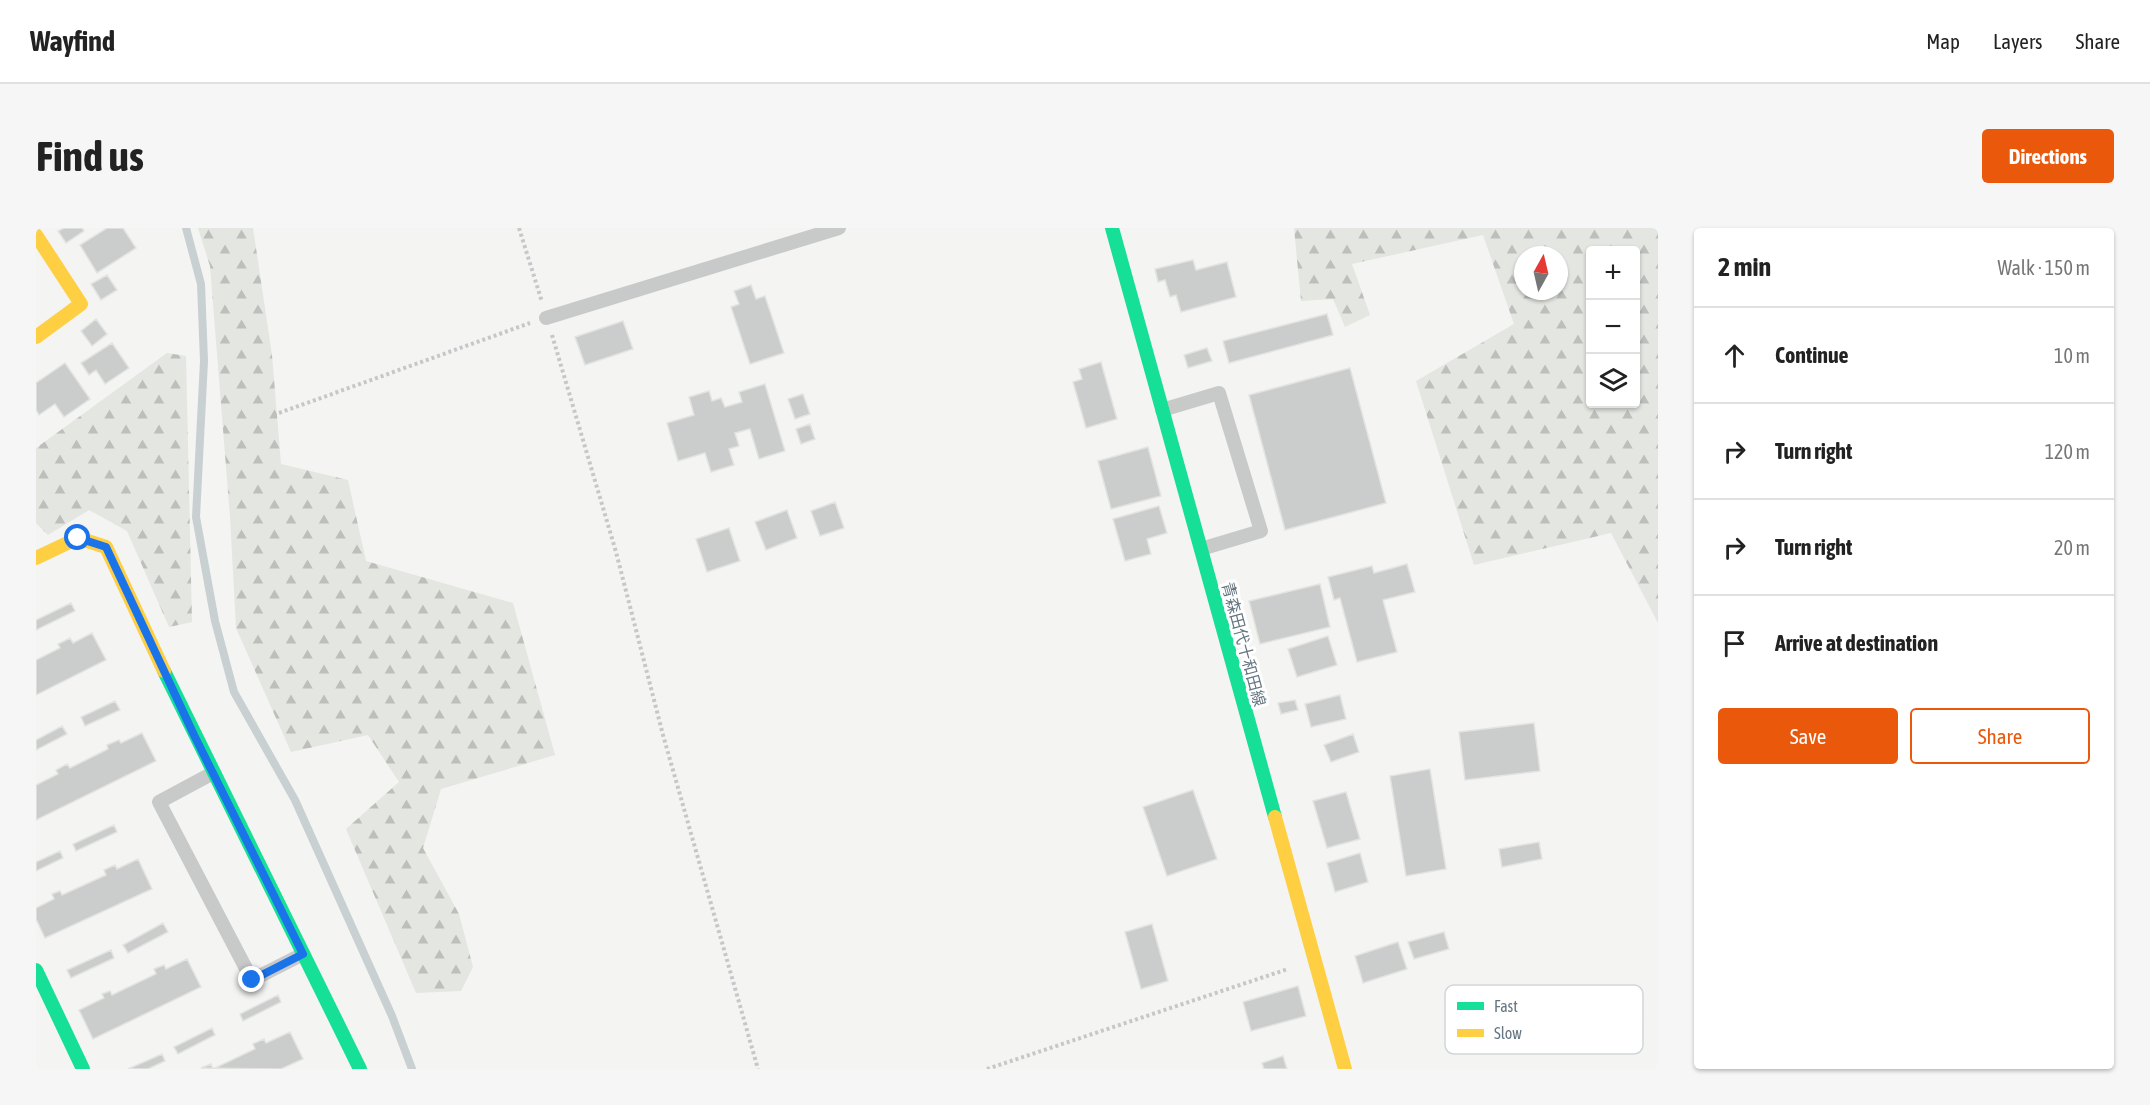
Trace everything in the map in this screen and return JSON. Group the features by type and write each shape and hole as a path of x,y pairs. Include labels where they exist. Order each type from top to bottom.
{"street":[{"name":"青森田代十和田線","path":"1112,228 1345,1069"},
{"path":"36,235 81,304 36,337"},
{"path":"36,558 78,538 106,547 213,773 360,1069"},
{"path":"36,970 83,1069"}],"lane":[{"path":"546,318 839,228"},
{"path":"1162,410 1220,393 1261,531 1200,549"},
{"path":"213,773 159,802 252,980 303,954"}],"path":[{"path":"519,228 616,552 663,735 758,1069"},
{"path":"279,413 546,318"},
{"path":"987,1069 1314,960"}],"green space":[{"path":"198,228 253,228 272,355 281,464 348,480 366,561 513,603 555,755 441,789 423,848 459,914 473,967 461,991 416,993 346,829 399,782 368,735 291,752 236,628 230,517 210,266"},
{"path":"1294,228 1658,228 1658,623 1611,533 1474,565 1416,381 1514,324 1483,235 1352,264 1370,315 1345,327 1333,299 1301,301"},
{"path":"167,353 186,356 192,622 169,627 127,531 89,510 48,535 36,523 36,448"}],"building":[{"path":"64,228 82,228 84,231 66,243 58,231"},
{"path":"107,228 123,228 136,248 97,273 80,245"},
{"path":"1193,260 1196,270 1227,262 1236,297 1181,312 1176,295 1170,297 1165,280 1158,282 1155,269"},
{"path":"107,275 117,290 101,300 91,284"},
{"path":"751,285 756,299 765,296 784,353 750,364 731,307 739,304 734,291"},
{"path":"1327,314 1333,335 1229,363 1223,341"},
{"path":"96,319 107,334 92,346 81,331"},
{"path":"623,321 633,349 585,365 575,337"},
{"path":"112,343 129,368 105,384 96,370 89,375 81,363"},
{"path":"1207,348 1212,361 1188,368 1184,355"},
{"path":"1101,362 1117,419 1086,428 1073,382 1082,379 1079,369"},
{"path":"65,363 90,399 64,417 55,404 39,415 36,410 36,383"},
{"path":"1350,368 1386,503 1285,530 1249,395"},
{"path":"765,384 785,451 759,459 750,429 735,433 739,446 729,449 734,465 711,472 705,453 678,461 667,423 694,415 689,397 709,391 712,401 721,398 725,407 742,402 739,392"},
{"path":"803,394 810,414 795,419 788,399"},
{"path":"810,424 815,439 801,444 796,429"},
{"path":"1148,447 1161,496 1111,509 1098,461"},
{"path":"835,502 844,528 820,536 811,511"},
{"path":"1159,506 1167,533 1147,539 1151,554 1125,561 1113,519"},
{"path":"787,510 797,538 766,550 755,522"},
{"path":"729,528 740,561 707,572 696,539"},
{"path":"1407,564 1415,592 1383,600 1397,652 1357,662 1340,598 1334,600 1328,577 1372,566 1374,573"},
{"path":"1320,584 1330,627 1260,644 1249,601"},
{"path":"71,603 75,611 36,630 36,620"},
{"path":"92,633 106,660 36,695 36,660 60,648 58,644 70,638 73,643"},
{"path":"1328,636 1337,665 1297,677 1288,649"},
{"path":"1340,695 1346,719 1311,727 1305,704"},
{"path":"1295,700 1298,710 1281,714 1278,703"},
{"path":"115,701 120,710 85,726 81,717"},
{"path":"1534,723 1540,771 1465,780 1459,732"},
{"path":"62,726 67,734 36,750 36,740"},
{"path":"142,733 156,761 36,820 36,785 58,774 56,770 67,764 70,768 108,749 107,745 119,740 121,743"},
{"path":"1353,734 1359,752 1331,762 1324,745"},
{"path":"1430,769 1446,869 1406,876 1390,776"},
{"path":"1193,790 1217,859 1167,876 1143,807"},
{"path":"1346,792 1360,839 1327,848 1313,801"},
{"path":"114,825 117,832 76,851 73,844"},
{"path":"1539,842 1542,859 1502,867 1499,849"},
{"path":"60,851 63,858 36,871 36,862"},
{"path":"1360,853 1368,882 1335,892 1327,863"},
{"path":"138,859 152,889 45,938 36,919 36,908 54,899 52,894 60,891 62,895 106,875 104,870 115,865 117,869"},
{"path":"163,923 168,932 128,953 123,945"},
{"path":"1152,924 1168,981 1141,989 1125,932"},
{"path":"1444,932 1449,949 1414,959 1408,942"},
{"path":"1398,942 1407,969 1363,983 1355,956"},
{"path":"111,950 114,958 71,978 67,970"},
{"path":"187,959 201,987 93,1039 79,1010 104,998 102,994 110,991 112,995 156,974 154,969 164,965 166,969"},
{"path":"1298,986 1306,1016 1251,1031 1243,1002"},
{"path":"278,995 281,1002 243,1021 240,1014"},
{"path":"212,1028 215,1035 178,1054 174,1047"},
{"path":"290,1032 303,1059 281,1069 215,1068 255,1049 253,1044 264,1039 266,1043"},
{"path":"162,1054 165,1061 148,1069 128,1069"},
{"path":"1283,1056 1287,1069 1264,1069 1262,1063"},
{"path":"211,1064 213,1068 201,1068"}],"waterway":[{"path":"186,228 201,284 204,361 196,517 215,621 234,692 295,800 392,1016 412,1069"}],"traffic: fast":[{"path":"1112,228 1275,817"},
{"path":"164,671 360,1069"},
{"path":"36,970 83,1069"}],"traffic: slow":[{"path":"36,235 81,304 36,337"},
{"path":"36,558 78,538 106,547 164,671"},
{"path":"1275,817 1345,1069"}],"route":[{"path":"78,538 106,547 194,735 303,954 252,980"}]}
